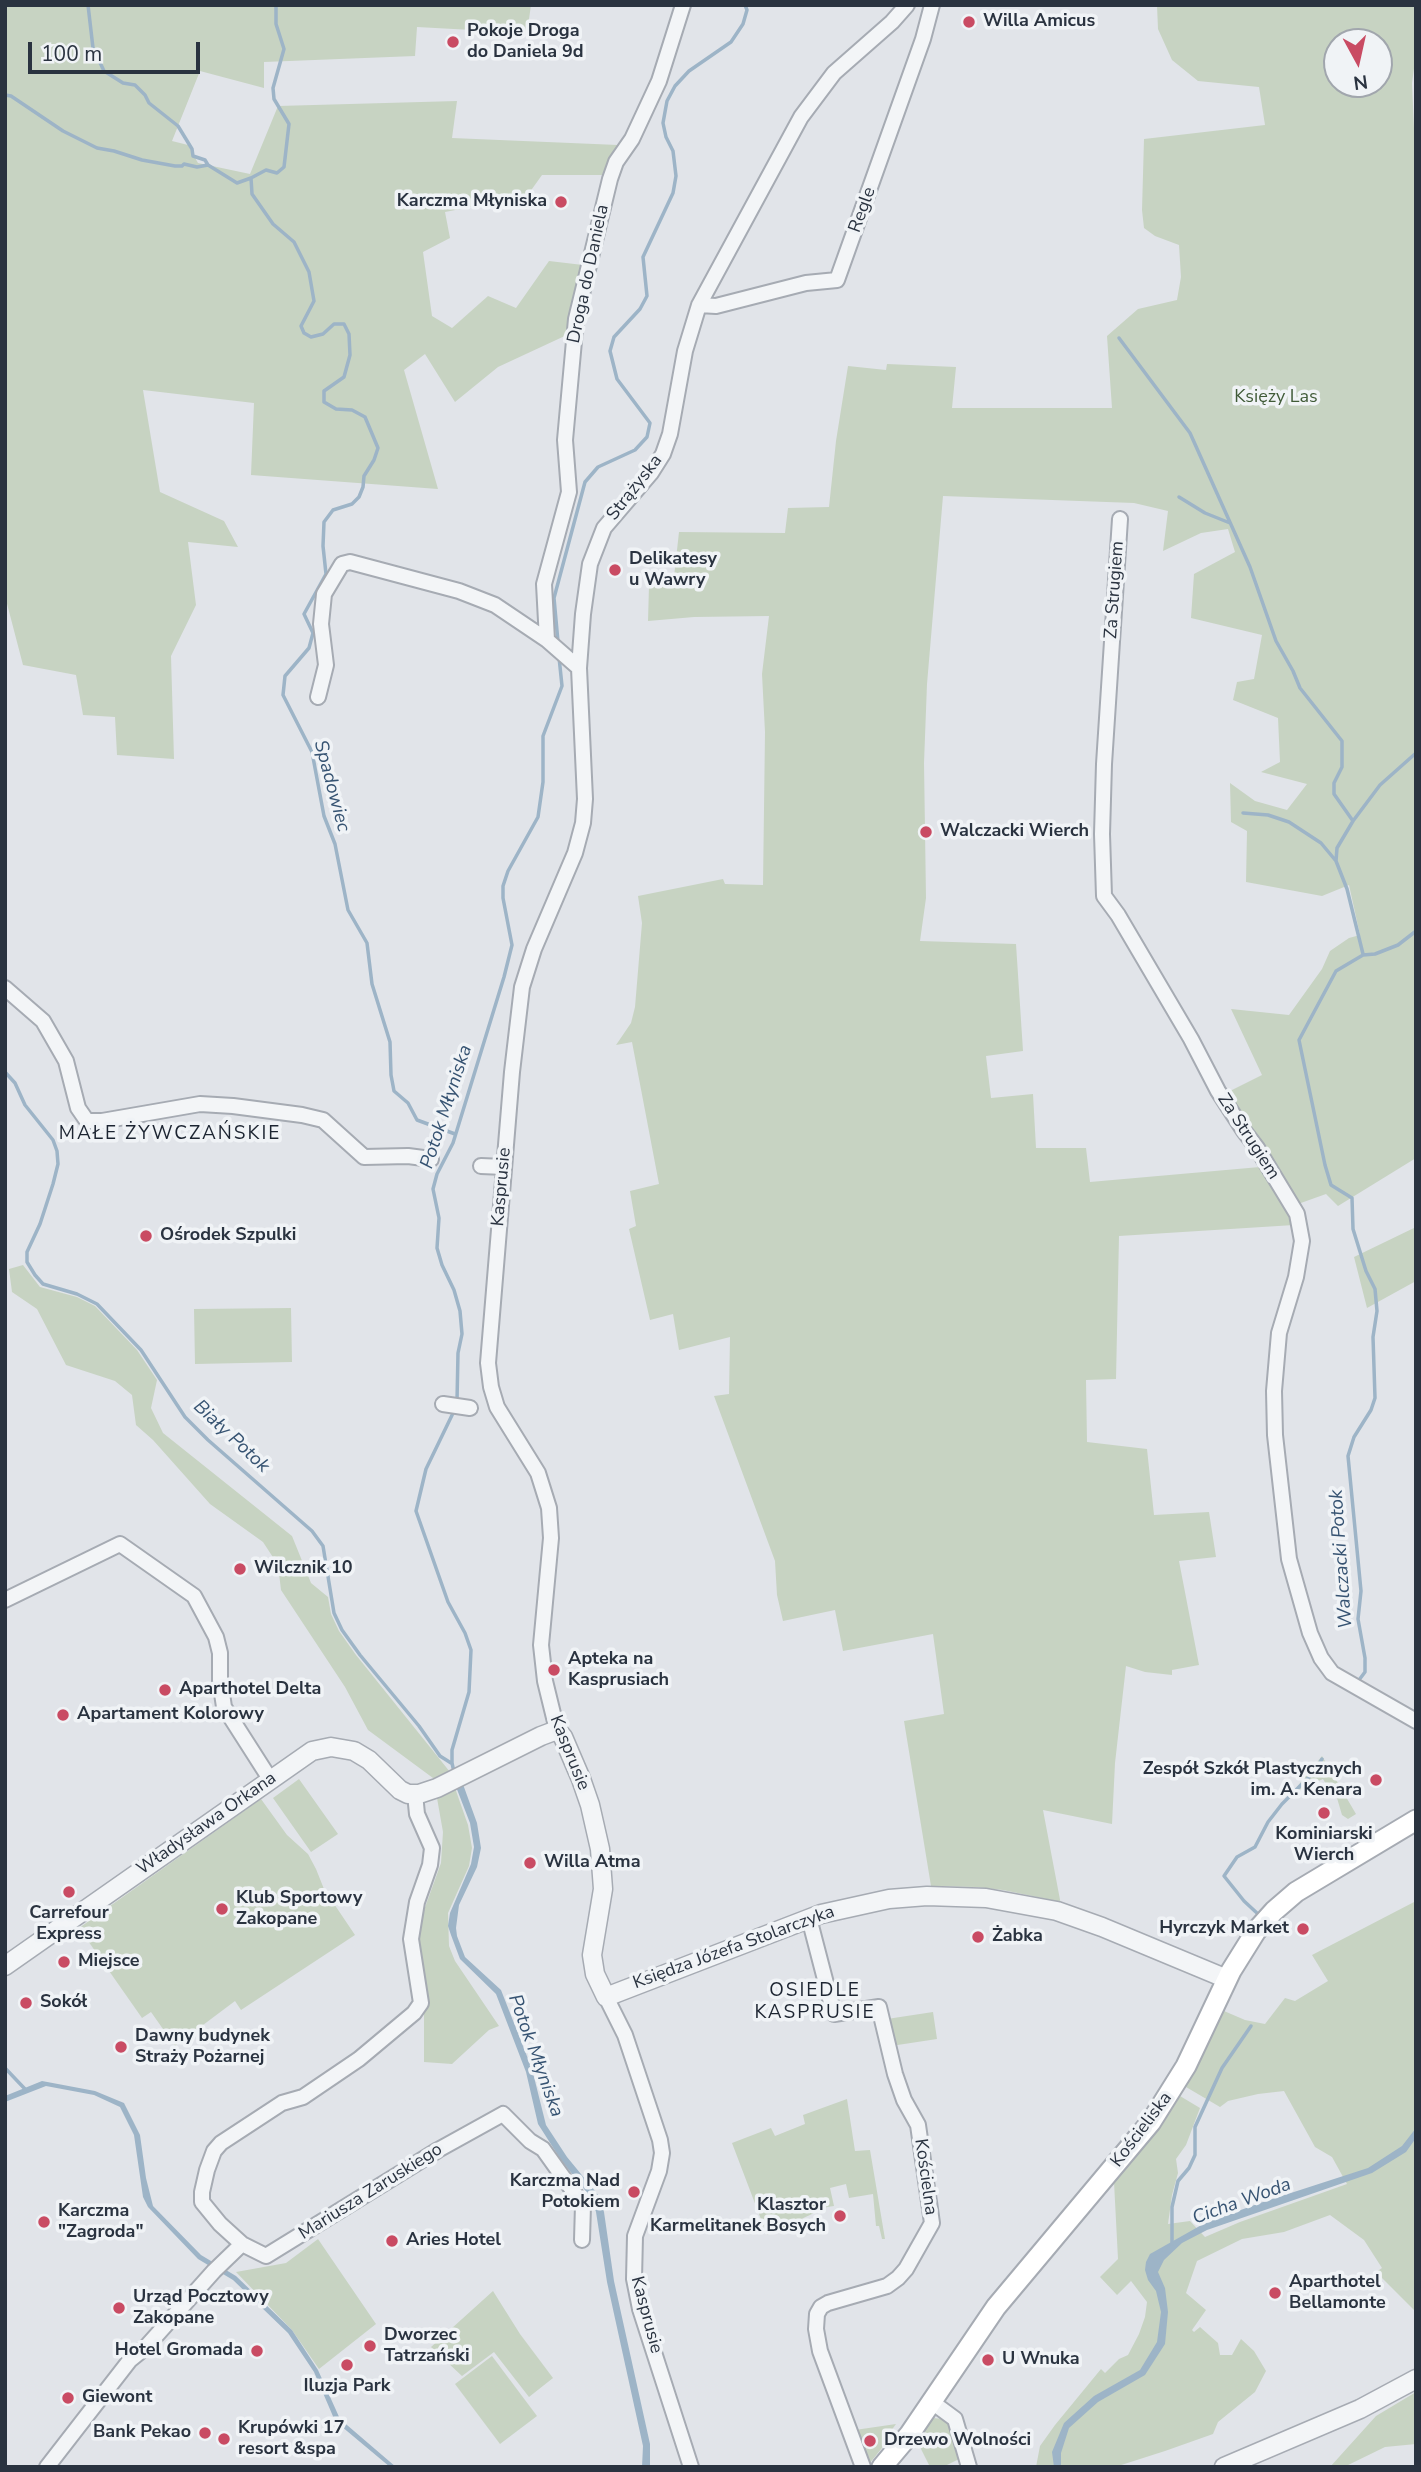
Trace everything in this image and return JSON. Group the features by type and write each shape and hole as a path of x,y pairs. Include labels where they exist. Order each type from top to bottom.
{"main road":[{"name":"Kościeliska","path":"882,2467 932,2402 996,2307 1159,2111 1186,2066 1227,1979 1252,1936 1282,1903 1308,1884 1416,1820"}],"street":[{"name":"Droga do Daniela","path":"554,647 544,584 569,492 565,440 576,319 610,179 616,162 632,139 659,81 683,5"},
{"name":"Strążyska","path":"522,987 534,949 575,853 583,823 585,799 579,668 585,593 593,551 607,523 651,473 663,454 670,434 682,364 699,305 807,107 834,74 907,5"},
{"name":"Regle","path":"699,305 716,306 806,283 837,280 923,39 932,5"},
{"name":"Za Strugiem","path":"1120,519 1104,764 1104,896 1191,1039 1218,1091 1297,1214 1302,1241 1296,1277 1279,1333 1274,1391 1278,1475 1289,1559 1310,1633 1321,1658 1332,1673 1416,1720"},
{"path":"318,697 326,665 321,624 324,594 342,564 351,562 459,591 495,605 579,668"},
{"name":"Kasprusie","path":"522,987 488,1368 498,1410 538,1473 550,1508 551,1538 541,1652 546,1689 556,1730 563,1737 584,1787 600,1849 603,1889 593,1955 595,1974 628,2045 660,2140 662,2153 659,2171 635,2236 634,2279 640,2309 691,2467"},
{"path":"5,988 43,1021 66,1061 78,1108 87,1121 102,1121 200,1104 233,1106 323,1120 364,1157 408,1156 431,1159"},
{"path":"481,1166 504,1167"},
{"path":"443,1404 470,1408"},
{"path":"5,1600 120,1544 194,1596 216,1637 220,1653 219,1680 224,1707 270,1779"},
{"path":"47,2467 130,2360 146,2347 214,2270 242,2244 220,2224 202,2202 207,2170 214,2151 221,2143 282,2103 303,2097 359,2060 421,2003 411,1939 417,1902 430,1866 432,1848 417,1814 415,1794 426,1792 556,1730"},
{"name":"Władysława Orkana","path":"5,1966 312,1751 328,1747 343,1748 366,1757 400,1790 415,1794"},
{"name":"Księdza Józefa Stolarczyka","path":"606,1997 809,1918 860,1904 901,1898 961,1896 1000,1900 1079,1918 1227,1979"},
{"name":"Kościelna","path":"809,1918 834,2014 878,2007 895,2074 904,2100 918,2125 932,2223 898,2278 887,2286 828,2303 821,2307 817,2314 816,2329 820,2351 863,2467"},
{"name":"Mariusza Zaruskiego","path":"242,2244 266,2256 438,2150 503,2114 530,2141 543,2149 583,2205 582,2240"},
{"path":"1224,2467 1360,2409 1416,2379"},
{"path":"932,2402 955,2419 969,2467"}],"green space":[{"path":"5,5 531,5 527,33 417,27 415,56 264,62 264,88 200,71 172,141 188,145 198,163 250,174 278,106 457,101 452,138 618,145 602,175 542,175 527,196 445,212 450,238 423,252 432,316 452,328 488,296 516,308 549,261 583,265 569,334 498,367 455,402 425,354 404,370 438,489 251,475 254,403 143,390 160,492 224,521 238,547 188,542 196,605 171,656 174,759 117,755 115,717 83,715 76,675 23,665 5,596"},
{"name":"Księży Las","path":"1157,5 1416,5 1416,54 1412,83 1416,174 1416,1158 1338,1206 1326,1194 1298,1204 1226,1093 1262,1075 1231,1009 1289,1015 1322,969 1330,951 1349,938 1360,935 1349,885 1322,896 1246,882 1247,831 1231,822 1230,783 1255,801 1287,810 1307,784 1261,772 1280,762 1278,718 1233,700 1237,682 1254,679 1262,635 1191,618 1194,574 1235,552 1228,529 1201,533 1163,551 1168,511 1134,503 943,496 927,684 924,763 926,898 920,941 1016,944 1023,1051 986,1056 991,1098 1033,1094 1036,1148 1086,1148 1090,1182 1260,1167 1278,1190 1294,1225 1119,1236 1116,1379 1086,1380 1087,1442 1147,1449 1154,1515 1209,1512 1216,1557 1179,1561 1199,1665 1172,1670 1172,1675 1145,1672 1126,1666 1115,1763 1112,1824 1043,1810 1061,1905 1047,1899 1003,1890 931,1886 904,1721 944,1714 933,1634 843,1651 835,1610 783,1621 777,1595 775,1561 714,1396 729,1394 730,1337 679,1350 673,1314 650,1320 629,1229 636,1226 630,1191 659,1184 632,1042 616,1045 631,1023 635,1007 642,923 638,896 723,879 725,884 763,885 765,732 762,674 769,616 648,621 649,586 673,586 679,532 785,533 788,508 829,507 848,366 886,370 887,364 956,367 952,408 1112,408 1107,336 1138,309 1177,300 1181,277 1179,245 1155,236 1144,228 1144,139 1265,125 1259,87 1198,81 1172,60 1158,29"},
{"path":"1416,1227 1416,1281 1367,1308 1354,1257"},
{"path":"23,1265 40,1287 77,1297 95,1306 137,1350 157,1380 151,1408 163,1433 292,1536 311,1583 328,1597 331,1614 339,1631 450,1772 437,1781 368,1730 345,1687 281,1590 278,1565 263,1542 210,1504 153,1440 136,1425 132,1395 115,1381 66,1365 37,1309 12,1292 9,1269"},
{"path":"291,1308 292,1362 195,1364 194,1309"},
{"path":"1322,1756 1356,1814 1348,1819 1342,1815 1337,1798 1334,1798 1323,1779 1292,1793"},
{"path":"299,1779 338,1834 311,1852 273,1798"},
{"path":"455,1788 468,1825 472,1848 469,1866 448,1913 449,1946 455,1961 499,2026 489,2030 452,2064 424,2062 424,2013 429,2005 418,1935 441,1863 443,1832 437,1798"},
{"name":"Klub Sportowy Zakopane","path":"261,1799 287,1835 308,1854 324,1889 355,1935 241,2010 235,2001 175,2046 151,2012 142,2018 79,1928"},
{"path":"1416,1901 1416,2312 1376,2272 1382,2268 1364,2240 1330,2215 1284,2232 1242,2239 1197,2261 1186,2293 1206,2310 1192,2330 1194,2332 1200,2327 1218,2343 1220,2355 1232,2355 1241,2339 1254,2351 1266,2371 1255,2392 1218,2422 1213,2434 1165,2451 1115,2467 1036,2467 1040,2446 1055,2425 1101,2369 1105,2373 1119,2359 1128,2355 1139,2334 1147,2302 1131,2281 1117,2295 1100,2277 1118,2259 1114,2182 1162,2125 1180,2096 1200,2108 1186,2145 1176,2159 1178,2173 1168,2224 1190,2221 1205,2237 1347,2184 1332,2157 1315,2147 1284,2091 1228,2101 1220,2107 1186,2087 1224,2011 1245,2020 1265,2024 1285,1998 1295,2001 1328,1981 1312,1955"},
{"path":"933,2012 937,2039 891,2046 887,2019"},
{"path":"847,2099 855,2151 870,2150 885,2239 882,2239 879,2226 876,2226 873,2194 849,2198 846,2184 830,2188 834,2206 767,2235 732,2143 771,2128 775,2136 805,2124 803,2115"},
{"path":"318,2239 376,2324 319,2369 292,2330 236,2272 286,2263"},
{"path":"493,2291 520,2334 553,2378 529,2397 494,2352 462,2376 431,2347"},
{"path":"492,2356 537,2416 500,2444 455,2384"},
{"path":"1416,2392 1416,2444 1385,2447 1344,2467 1330,2467 1376,2416"},
{"path":"933,2418 944,2419 954,2427 963,2457 943,2467 930,2467 917,2441"},
{"path":"896,2424 891,2431 894,2433 869,2464 855,2430"}],"water":[{"path":"460,1776 477,1823 481,1848 477,1867 459,1905 457,1936 465,1957 501,1990 532,2069 546,2125 567,2157 599,2196 604,2212 614,2281 650,2444 650,2467 642,2467 643,2446 592,2199 561,2160 538,2124 526,2072 496,1994 460,1959 448,1926 450,1913 471,1864 474,1847 470,1823 453,1779"},
{"path":"42,2081 95,2091 124,2103 140,2135 153,2206 201,2255 236,2276 292,2330 318,2370 340,2419 396,2467 390,2467 335,2421 314,2372 288,2333 233,2280 198,2259 148,2207 143,2197 134,2135 120,2107 94,2095 46,2086 5,2102 5,2096"},
{"path":"1416,2128 1416,2138 1406,2152 1372,2173 1207,2230 1182,2243 1164,2260 1158,2272 1165,2288 1168,2312 1165,2344 1145,2375 1098,2402 1069,2428 1061,2453 1061,2467 1054,2467 1052,2452 1064,2423 1094,2396 1140,2370 1157,2342 1161,2312 1156,2291 1145,2270 1150,2254 1205,2223 1368,2168 1402,2146"}],"waterway":[{"path":"88,5 93,48 104,71 123,83 135,85 149,103 178,126 192,149 193,156 205,160 208,165 237,183 251,178"},
{"name":"Spadowiec","path":"276,5 276,24 284,49 273,88 274,99 289,124 284,167 277,173 266,170 251,178 252,194 273,224 294,242 309,272 314,301 301,326 304,333 311,337 323,334 334,324 344,324 349,334 350,355 344,377 324,391 324,402 336,409 352,410 365,417 378,448 364,476 359,497 352,504 333,510 324,522 326,574 304,614 313,633 309,648 285,676 283,695 312,752 324,816 335,844 348,910 367,943 372,984 390,1042 394,1091 408,1103 417,1120 455,1134"},
{"name":"Potok Młyniska","path":"558,642 554,598 585,482 598,467 635,450 647,437 650,423 617,379 610,351 614,337 640,309 647,296 643,257 673,193 676,176 673,151 663,123 667,101 675,86 689,71 731,42 743,24 747,10 745,5"},
{"path":"5,95 11,96 63,131 97,148 175,166 208,165"},
{"path":"1119,338 1190,433 1250,567 1276,641 1300,688 1342,741 1342,767 1334,783 1334,794 1353,821 1337,848 1336,861 1347,889 1363,954"},
{"path":"1179,497 1205,513 1230,523"},
{"name":"Potok Młyniska","path":"457,1401 458,1353 462,1334 460,1311 437,1248 439,1218 433,1189 437,1174 453,1143 512,945 503,886 508,871 538,817 543,782 543,736 562,686 559,657"},
{"path":"1353,821 1380,785 1416,753"},
{"path":"1243,813 1268,815 1289,822 1321,843 1336,861"},
{"name":"Walczacki Potok","path":"1359,1680 1365,1672 1365,1658 1358,1619 1361,1591 1348,1456 1354,1437 1371,1410 1375,1398 1375,1289 1366,1271 1353,1229 1352,1198 1331,1185 1299,1040 1336,971 1363,955 1375,954 1398,945 1416,931"},
{"name":"Biały Potok","path":"5,1072 15,1083 25,1105 53,1140 57,1151 58,1164 53,1184 40,1224 27,1252 27,1262 35,1275 43,1284 77,1294 97,1304 141,1350 185,1417 312,1531 323,1546 334,1613 342,1630 440,1756 451,1763"},
{"name":"Potok Młyniska","path":"454,1772 452,1750 469,1692 471,1650 448,1602 416,1511 426,1469 455,1409"},
{"name":"Walczacki Potok","path":"1258,1914 1224,1876 1237,1857 1255,1847 1268,1822 1315,1771 1322,1759"},
{"name":"Walczacki Potok","path":"1172,2244 1172,2207 1178,2181 1195,2155 1195,2127 1222,2068 1251,2026"},
{"path":"5,2068 25,2089"}],"place":[{"name":"Willa Amicus","path":"969,22"},
{"name":"Pokoje Droga do Daniela 9d","path":"453,42"},
{"name":"Karczma Młyniska","path":"561,202"},
{"name":"Delikatesy u Wawry","path":"615,570"},
{"name":"Walczacki Wierch","path":"926,832"},
{"name":"Ośrodek Szpulki","path":"146,1236"},
{"name":"Wilcznik 10","path":"240,1569"},
{"name":"Apteka na Kasprusiach","path":"554,1670"},
{"name":"Aparthotel Delta","path":"165,1690"},
{"name":"Apartament Kolorowy","path":"63,1715"},
{"name":"Zespół Szkół Plastycznych im. A. Kenara","path":"1376,1780"},
{"name":"Kominiarski Wierch","path":"1324,1813"},
{"name":"Willa Atma","path":"530,1863"},
{"name":"Carrefour Express","path":"69,1892"},
{"name":"Klub Sportowy Zakopane","path":"222,1909"},
{"name":"Hyrczyk Market","path":"1303,1929"},
{"name":"Żabka","path":"978,1937"},
{"name":"Miejsce","path":"64,1962"},
{"name":"Sokół","path":"26,2003"},
{"name":"Dawny budynek Straży Pożarnej","path":"121,2047"},
{"name":"Karczma Nad Potokiem","path":"634,2192"},
{"name":"Klasztor Karmelitanek Bosych","path":"840,2216"},
{"name":"Karczma \"Zagroda\"","path":"44,2222"},
{"name":"Aries Hotel","path":"392,2241"},
{"name":"Aparthotel Bellamonte","path":"1275,2293"},
{"name":"Urząd Pocztowy Zakopane","path":"119,2308"},
{"name":"Dworzec Tatrzański","path":"370,2346"},
{"name":"Hotel Gromada","path":"257,2351"},
{"name":"U Wnuka","path":"988,2360"},
{"name":"Iluzja Park","path":"347,2365"},
{"name":"Giewont","path":"68,2398"},
{"name":"Bank Pekao","path":"205,2433"},
{"name":"Krupówki 17 resort &spa","path":"224,2439"},
{"name":"Drzewo Wolności","path":"870,2441"}],"district":[{"name":"MAŁE ŻYWCZAŃSKIE","path":"170,1134"},
{"name":"OSIEDLE KASPRUSIE","path":"815,2002"}],"water label":[{"name":"Cicha Woda","path":"1242,2202"}]}
